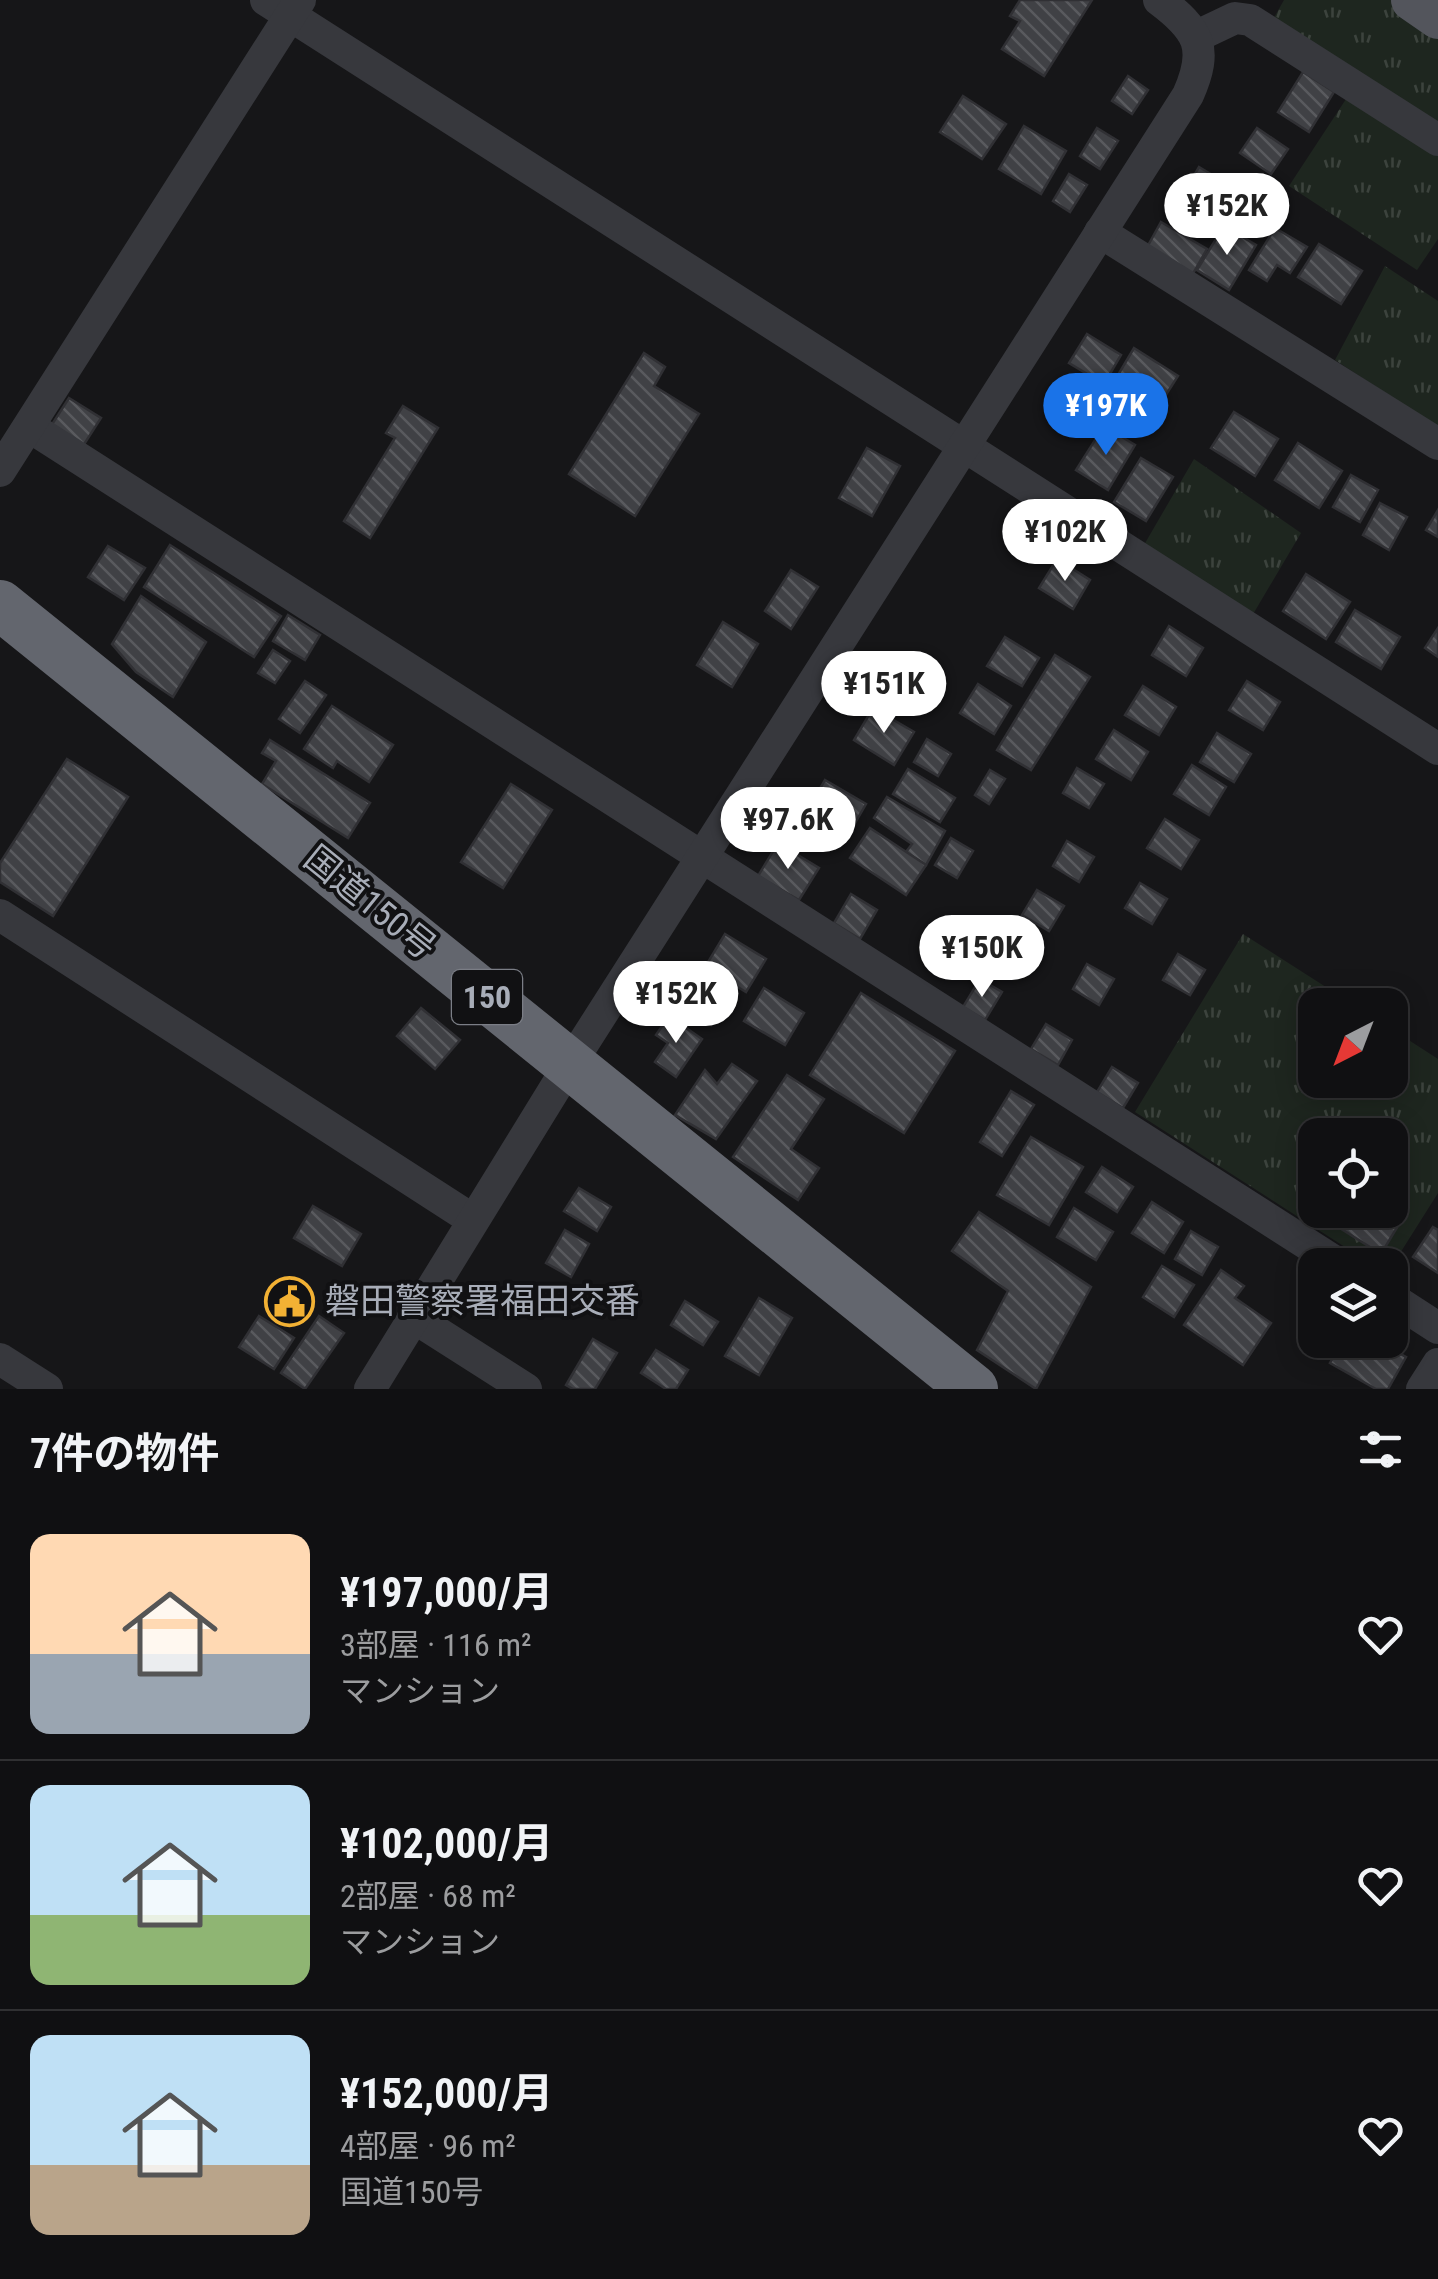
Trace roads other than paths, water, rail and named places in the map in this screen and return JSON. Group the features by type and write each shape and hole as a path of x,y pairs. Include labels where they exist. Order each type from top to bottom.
{"highway":[{"name":"国道150号","path":"0,605 973,1389"}],"main road":[{"path":"1412,0 1438,18"}],"street":[{"path":"370,1389 570,1064 1188,95 1198,71 1200,54 1195,37 1183,19 1159,0"},
{"path":"0,471 285,5 1438,749"},
{"path":"1195,37 1256,10 1438,140"},
{"path":"1100,232 1438,444"},
{"path":"30,426 1313,1248"},
{"path":"0,915 473,1220"},
{"path":"1408,1309 1438,1328"},
{"path":"413,1317 526,1389"},
{"path":"0,1360 46,1389"},
{"path":"1422,1389 1438,1364"}],"place":[{"name":"磐田警察署福田交番","path":"290,1301"}]}
